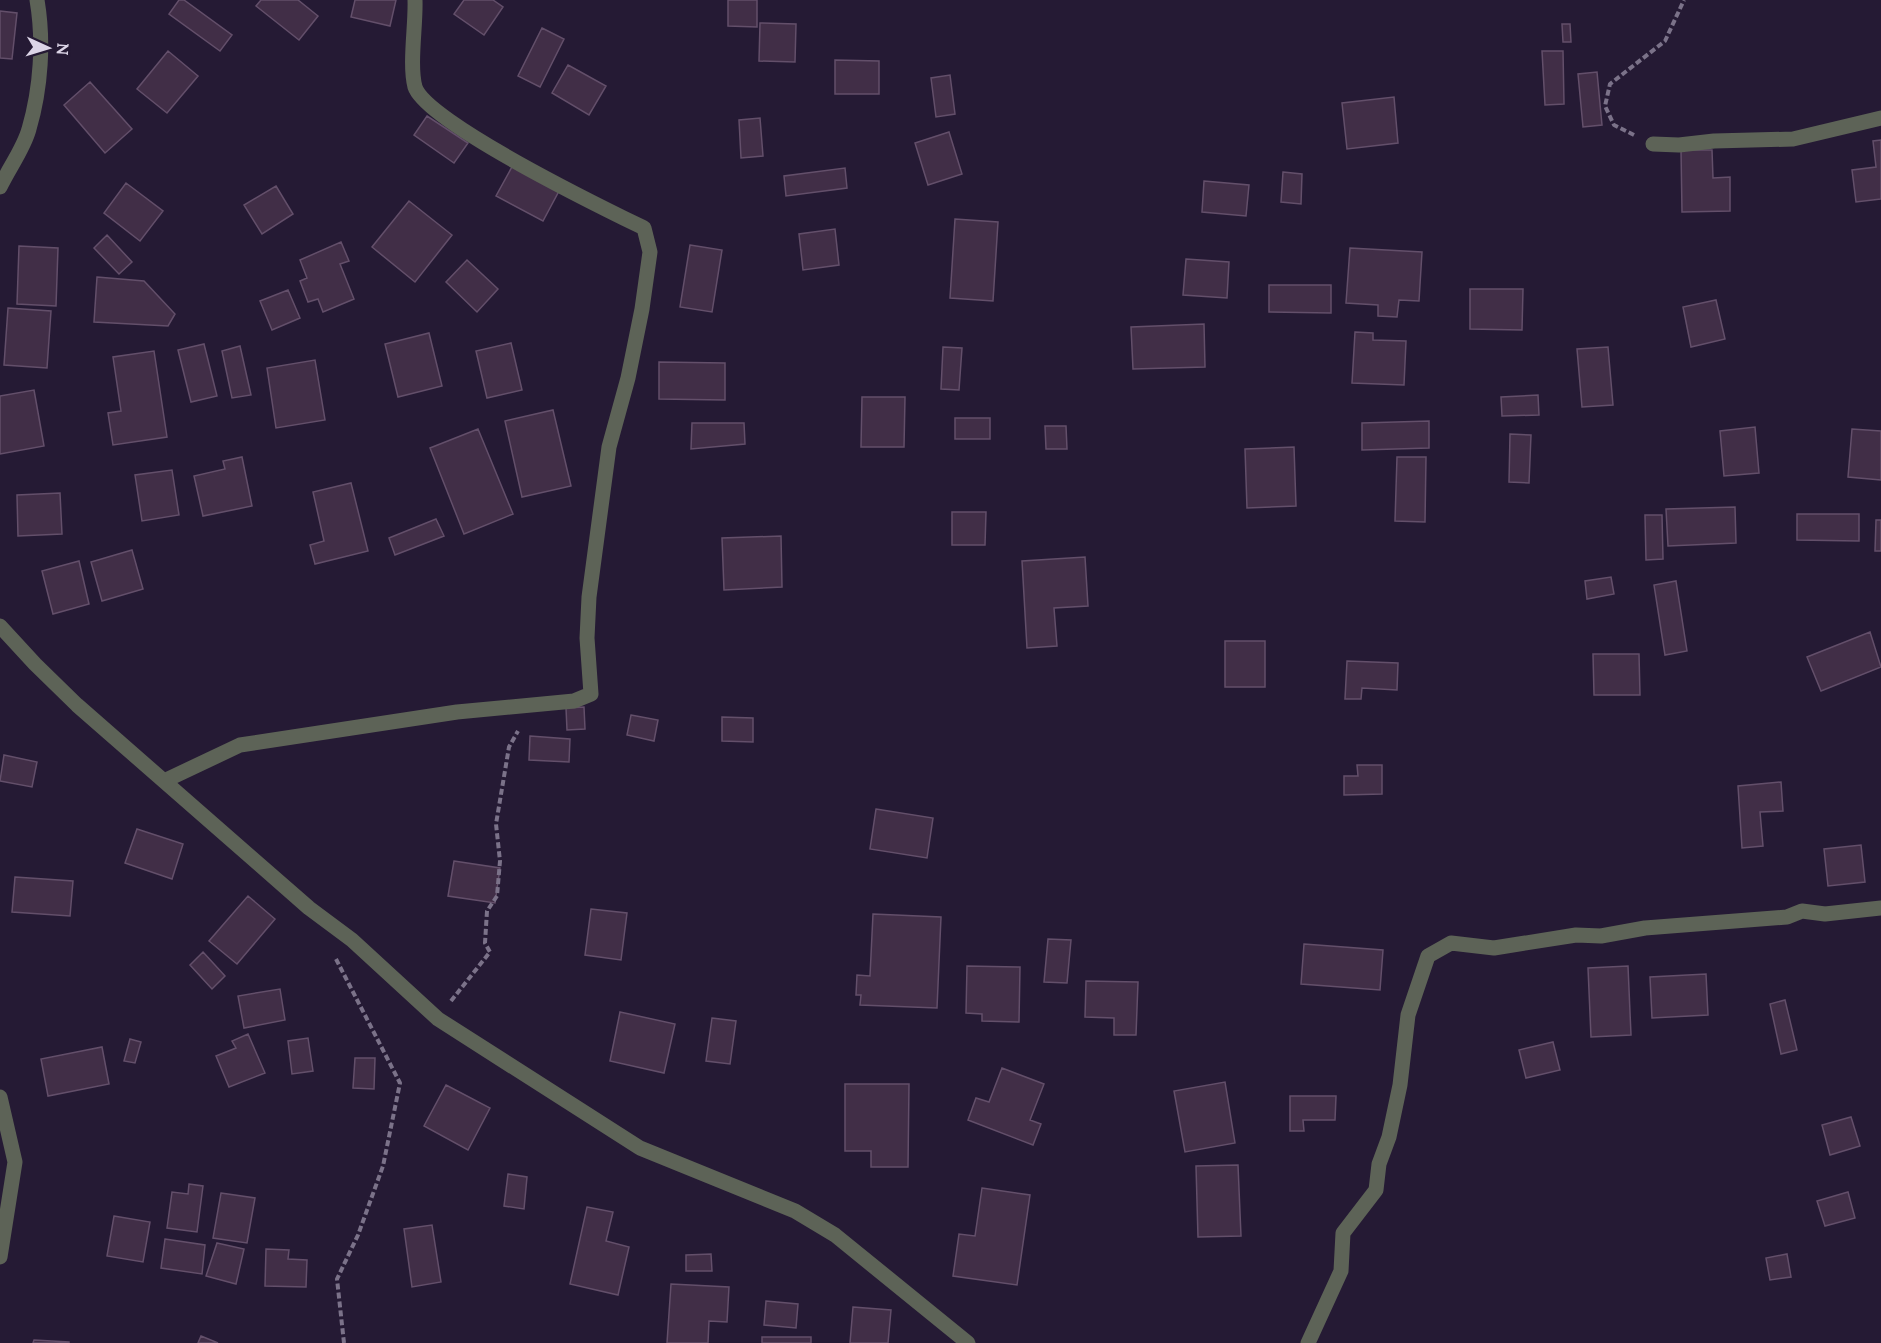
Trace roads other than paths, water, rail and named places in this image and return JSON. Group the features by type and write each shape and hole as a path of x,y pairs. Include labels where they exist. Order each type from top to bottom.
{"street":[{"path":"0,187 29,130 38,83 42,28 37,0"},
{"path":"164,781 240,745 339,728 525,704 574,701 591,694 586,638 589,597 609,447 628,378 650,252 644,228 484,146 425,102 415,88 415,0"},
{"path":"1653,144 1679,145 1714,141 1793,139 1881,118"},
{"path":"0,626 35,664 164,781 309,908 352,940 438,1019 640,1148 795,1211 835,1235 968,1343"},
{"path":"1308,1343 1341,1271 1343,1233 1376,1190 1379,1164 1389,1137 1400,1085 1408,1015 1428,956 1451,943 1494,948 1575,935 1601,936 1645,928 1787,917 1802,911 1825,914 1881,908"},
{"path":"0,1097 15,1162 0,1257"}]}
